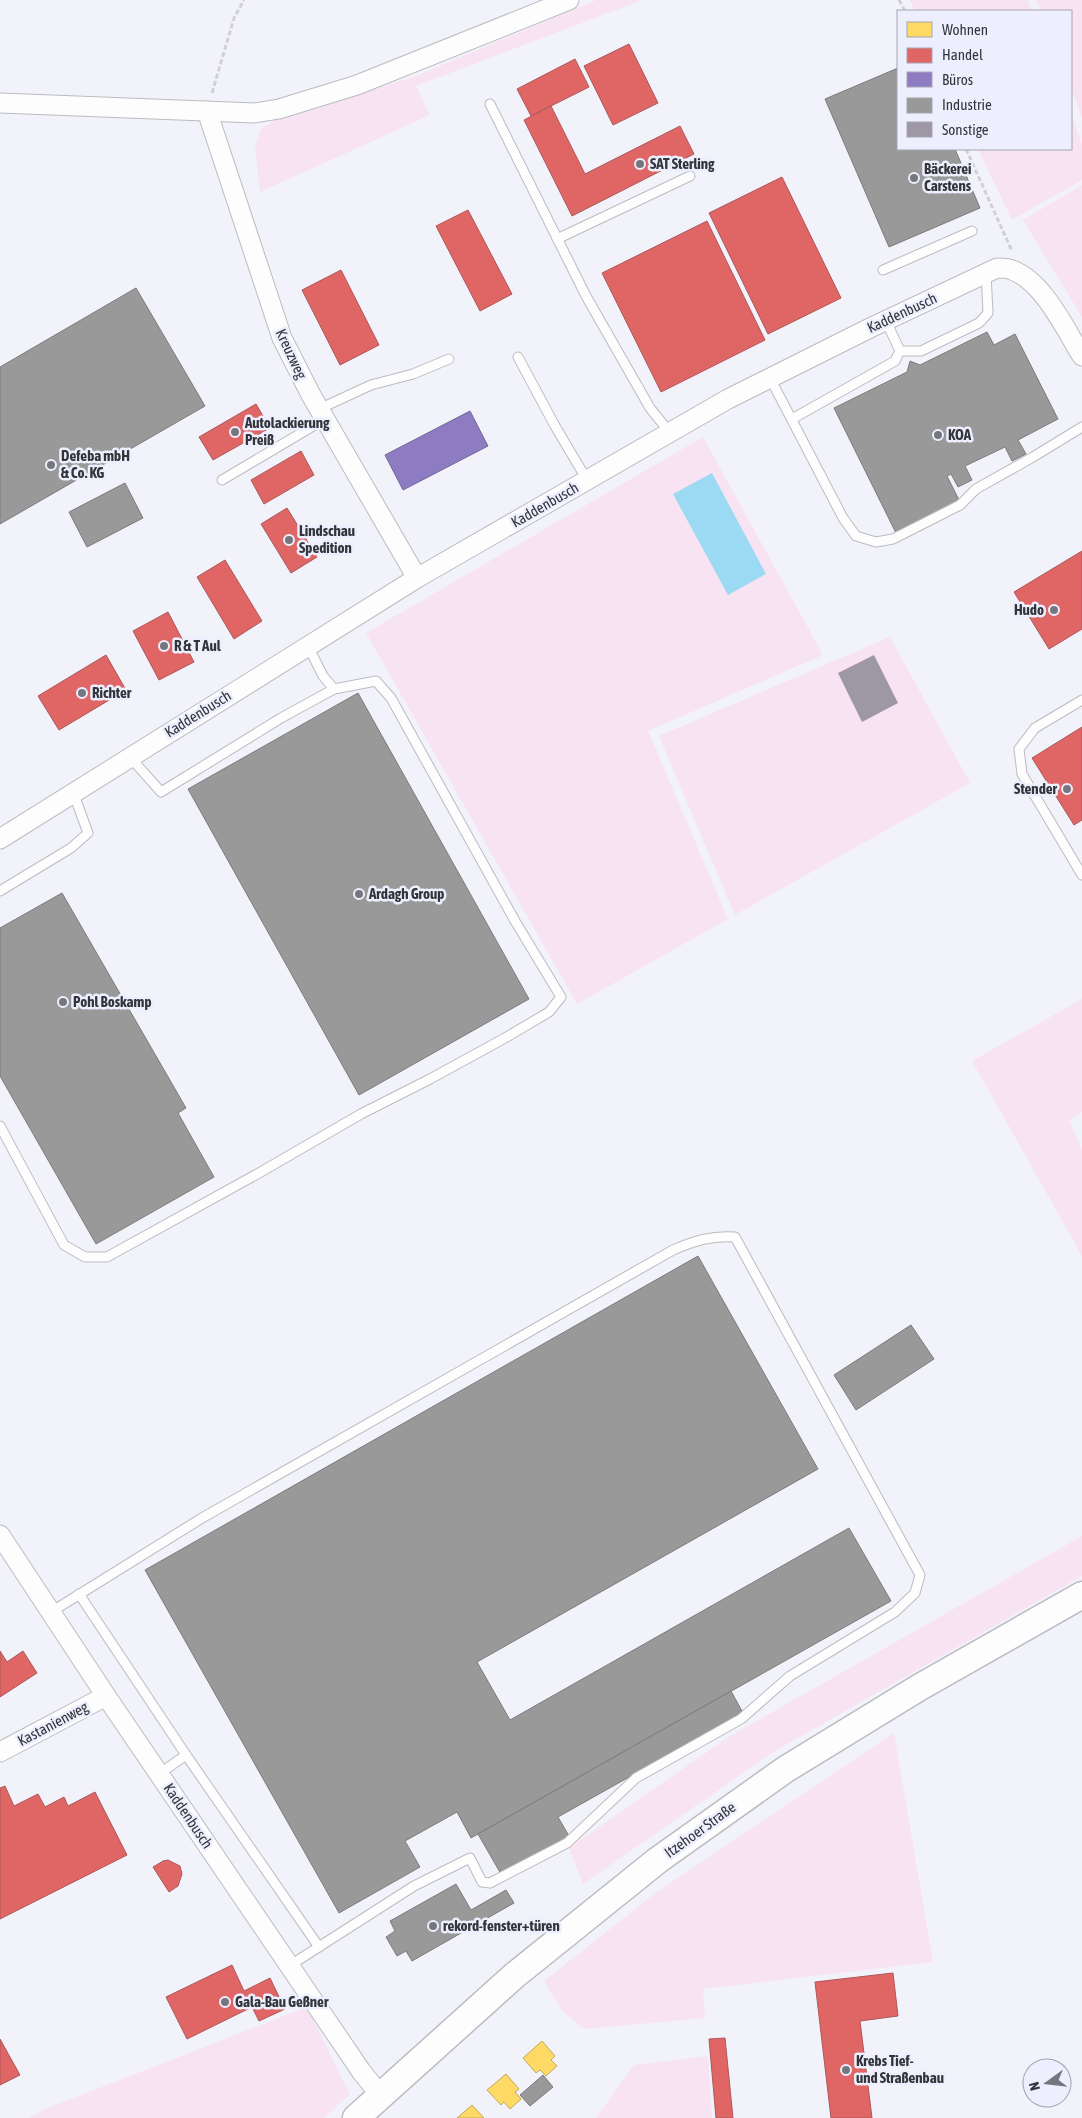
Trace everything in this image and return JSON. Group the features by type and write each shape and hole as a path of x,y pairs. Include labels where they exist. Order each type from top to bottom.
{"main road":[{"name":"Itzehoer Straße","path":"356,2118 515,1975 658,1860 778,1775 920,1687 1082,1595"}],"street":[{"path":"0,103 255,113 279,110 357,85 569,0"},
{"name":"Kreuzweg","path":"207,111 282,338 322,414 417,578"},
{"name":"Kaddenbusch","path":"0,839 417,578 728,399 886,320 997,268 1010,268 1023,275 1035,285 1051,306 1082,356"},
{"name":"Kaddenbusch","path":"0,1535 106,1696 361,2071 380,2095"},
{"name":"Kastanienweg","path":"0,1752 106,1696"}],"lane":[{"path":"490,104 586,296 650,408 670,433"},
{"path":"557,239 690,176"},
{"path":"883,270 972,230"},
{"path":"900,351 921,351 978,323 988,313 986,273"},
{"path":"886,320 900,351"},
{"path":"792,419 895,360 900,351"},
{"path":"518,356 555,426 587,480"},
{"path":"222,480 322,414 371,385 413,374 449,359"},
{"path":"770,378 843,518 856,536 876,542 893,539 960,505 976,489 1082,427"},
{"path":"308,646 323,676 334,689"},
{"path":"0,1126 64,1245 85,1257 107,1257 361,1114 505,1038 549,1012 560,997 515,921 391,698 376,681 334,689 281,718 161,792 130,757"},
{"path":"1082,700 1035,728 1019,749 1022,774 1082,875"},
{"path":"0,891 70,848 88,833 73,792"},
{"path":"51,1612 202,1518 673,1250 697,1240 718,1236 734,1237 920,1575 915,1593 896,1612 790,1676 741,1719 636,1778 567,1843 490,1883 482,1882 470,1858 414,1886 290,1966"},
{"path":"79,1594 186,1755 318,1947"},
{"path":"159,1774 186,1755"}],"path":[{"path":"207,111 234,18 244,0"},
{"path":"966,150 1023,275"}],"shaded area":[{"path":"596,0 642,0 416,86 430,115 260,192 255,147 261,128 282,117 411,78"},
{"path":"910,0 1028,0 1032,10 915,10"},
{"path":"1036,0 1082,0 1082,117 1072,91 1072,10 1041,10"},
{"path":"1072,117 1082,144 1082,180 1012,220 978,150 1072,150"},
{"path":"1082,185 1082,317 1023,220"},
{"path":"703,437 823,655 648,731 728,919 577,1004 366,633"},
{"path":"890,637 970,783 735,915 659,736"},
{"path":"1082,999 1082,1112 1069,1120 1082,1150 1082,1256 972,1061"},
{"path":"1082,1536 1082,1576 775,1751 583,1884 569,1848 727,1738"},
{"path":"894,1733 933,1962 703,1989 705,2018 584,2029 563,2012 544,1981 658,1891"},
{"path":"307,2007 350,2094 324,2118 28,2118 43,2110"},
{"path":"708,2056 712,2118 596,2118 634,2065"}],"water":[{"path":"712,473 766,574 728,595 673,494"}],"building: Wohnen":[{"path":"542,2041 555,2056 551,2060 557,2066 546,2076 540,2070 536,2073 523,2058"},
{"path":"506,2074 519,2089 515,2092 521,2099 510,2109 504,2102 501,2105 487,2090"},
{"path":"472,2105 484,2118 457,2118"}],"building: Handel":[{"path":"629,44 658,103 613,125 584,66"},
{"path":"575,59 589,87 531,116 517,89"},
{"name":"SAT Sterling","path":"551,106 585,174 680,126 694,154 572,216 524,120"},
{"path":"782,177 841,298 768,334 709,213"},
{"path":"468,210 512,294 480,311 436,226"},
{"path":"707,221 765,340 661,392 602,273"},
{"path":"341,270 379,345 340,365 302,290"},
{"name":"Autolackierung Preiß","path":"256,404 270,428 213,460 199,437"},
{"path":"301,451 314,475 264,504 251,480"},
{"name":"Lindschau Spedition","path":"287,508 317,557 291,573 261,524"},
{"name":"Hudo","path":"1082,551 1082,629 1049,649 1014,592"},
{"path":"225,560 262,621 234,639 197,577"},
{"name":"R & T Aul","path":"168,612 194,662 159,680 133,631"},
{"name":"Richter","path":"106,655 126,690 59,730 38,696"},
{"name":"Stender","path":"1082,727 1082,820 1074,825 1032,758"},
{"path":"0,1651 7,1662 23,1651 37,1673 0,1697"},
{"path":"5,1786 14,1806 38,1794 45,1807 64,1797 68,1806 95,1792 127,1855 0,1919 0,1788"},
{"path":"168,1860 180,1866 182,1874 178,1886 169,1892 153,1867"},
{"name":"Gala-Bau Geßner","path":"232,1965 244,1991 270,1978 285,2009 259,2021 252,2007 187,2039 166,1997"},
{"name":"Krebs Tief- und Straßenbau","path":"893,1973 898,2016 860,2021 872,2118 831,2118 815,1982"},
{"path":"725,2038 733,2118 716,2118 709,2039"},
{"path":"0,2039 20,2075 0,2085"}],"building: Büros":[{"path":"470,411 488,446 403,490 385,455"}],"building: Industrie":[{"name":"Bäckerei Carstens","path":"897,68 897,150 955,150 980,208 889,247 825,99"},
{"name":"Defeba mbH & Co. KG","path":"136,288 205,406 0,524 0,367"},
{"name":"KOA","path":"987,332 994,345 1015,334 1058,419 1018,440 1026,454 1012,461 1005,447 965,466 972,480 958,487 951,474 947,476 960,502 896,533 834,408 907,372 910,361 920,365"},
{"path":"125,483 143,518 87,547 69,512"},
{"name":"Ardagh Group","path":"358,693 529,999 359,1095 188,789"},
{"name":"Pohl Boskamp","path":"62,893 186,1108 178,1113 214,1177 96,1244 0,1076 0,928"},
{"path":"698,1256 818,1469 477,1662 510,1720 849,1528 891,1601 471,1838 457,1812 405,1841 420,1867 339,1913 145,1570"},
{"path":"911,1325 934,1359 856,1410 834,1375"},
{"path":"731,1691 743,1713 558,1817 569,1836 501,1874 478,1834"},
{"name":"rekord-fenster+türen","path":"456,1884 471,1910 506,1890 514,1903 412,1961 406,1951 397,1956 386,1937 395,1931 390,1921"},
{"path":"543,2075 553,2087 530,2106 520,2095"}],"building: Sonstige":[{"path":"874,655 898,703 862,722 838,673"}],"place":[{"name":"SAT Sterling","path":"640,164"},
{"name":"Bäckerei Carstens","path":"914,178"},
{"name":"Autolackierung Preiß","path":"235,432"},
{"name":"KOA","path":"938,435"},
{"name":"Defeba mbH & Co. KG","path":"51,465"},
{"name":"Lindschau Spedition","path":"289,540"},
{"name":"Hudo","path":"1054,610"},
{"name":"R & T Aul","path":"164,646"},
{"name":"Richter","path":"82,693"},
{"name":"Stender","path":"1067,789"},
{"name":"Ardagh Group","path":"359,894"},
{"name":"Pohl Boskamp","path":"63,1002"},
{"name":"rekord-fenster+türen","path":"433,1926"},
{"name":"Gala-Bau Geßner","path":"225,2002"},
{"name":"Krebs Tief- und Straßenbau","path":"846,2070"}]}
